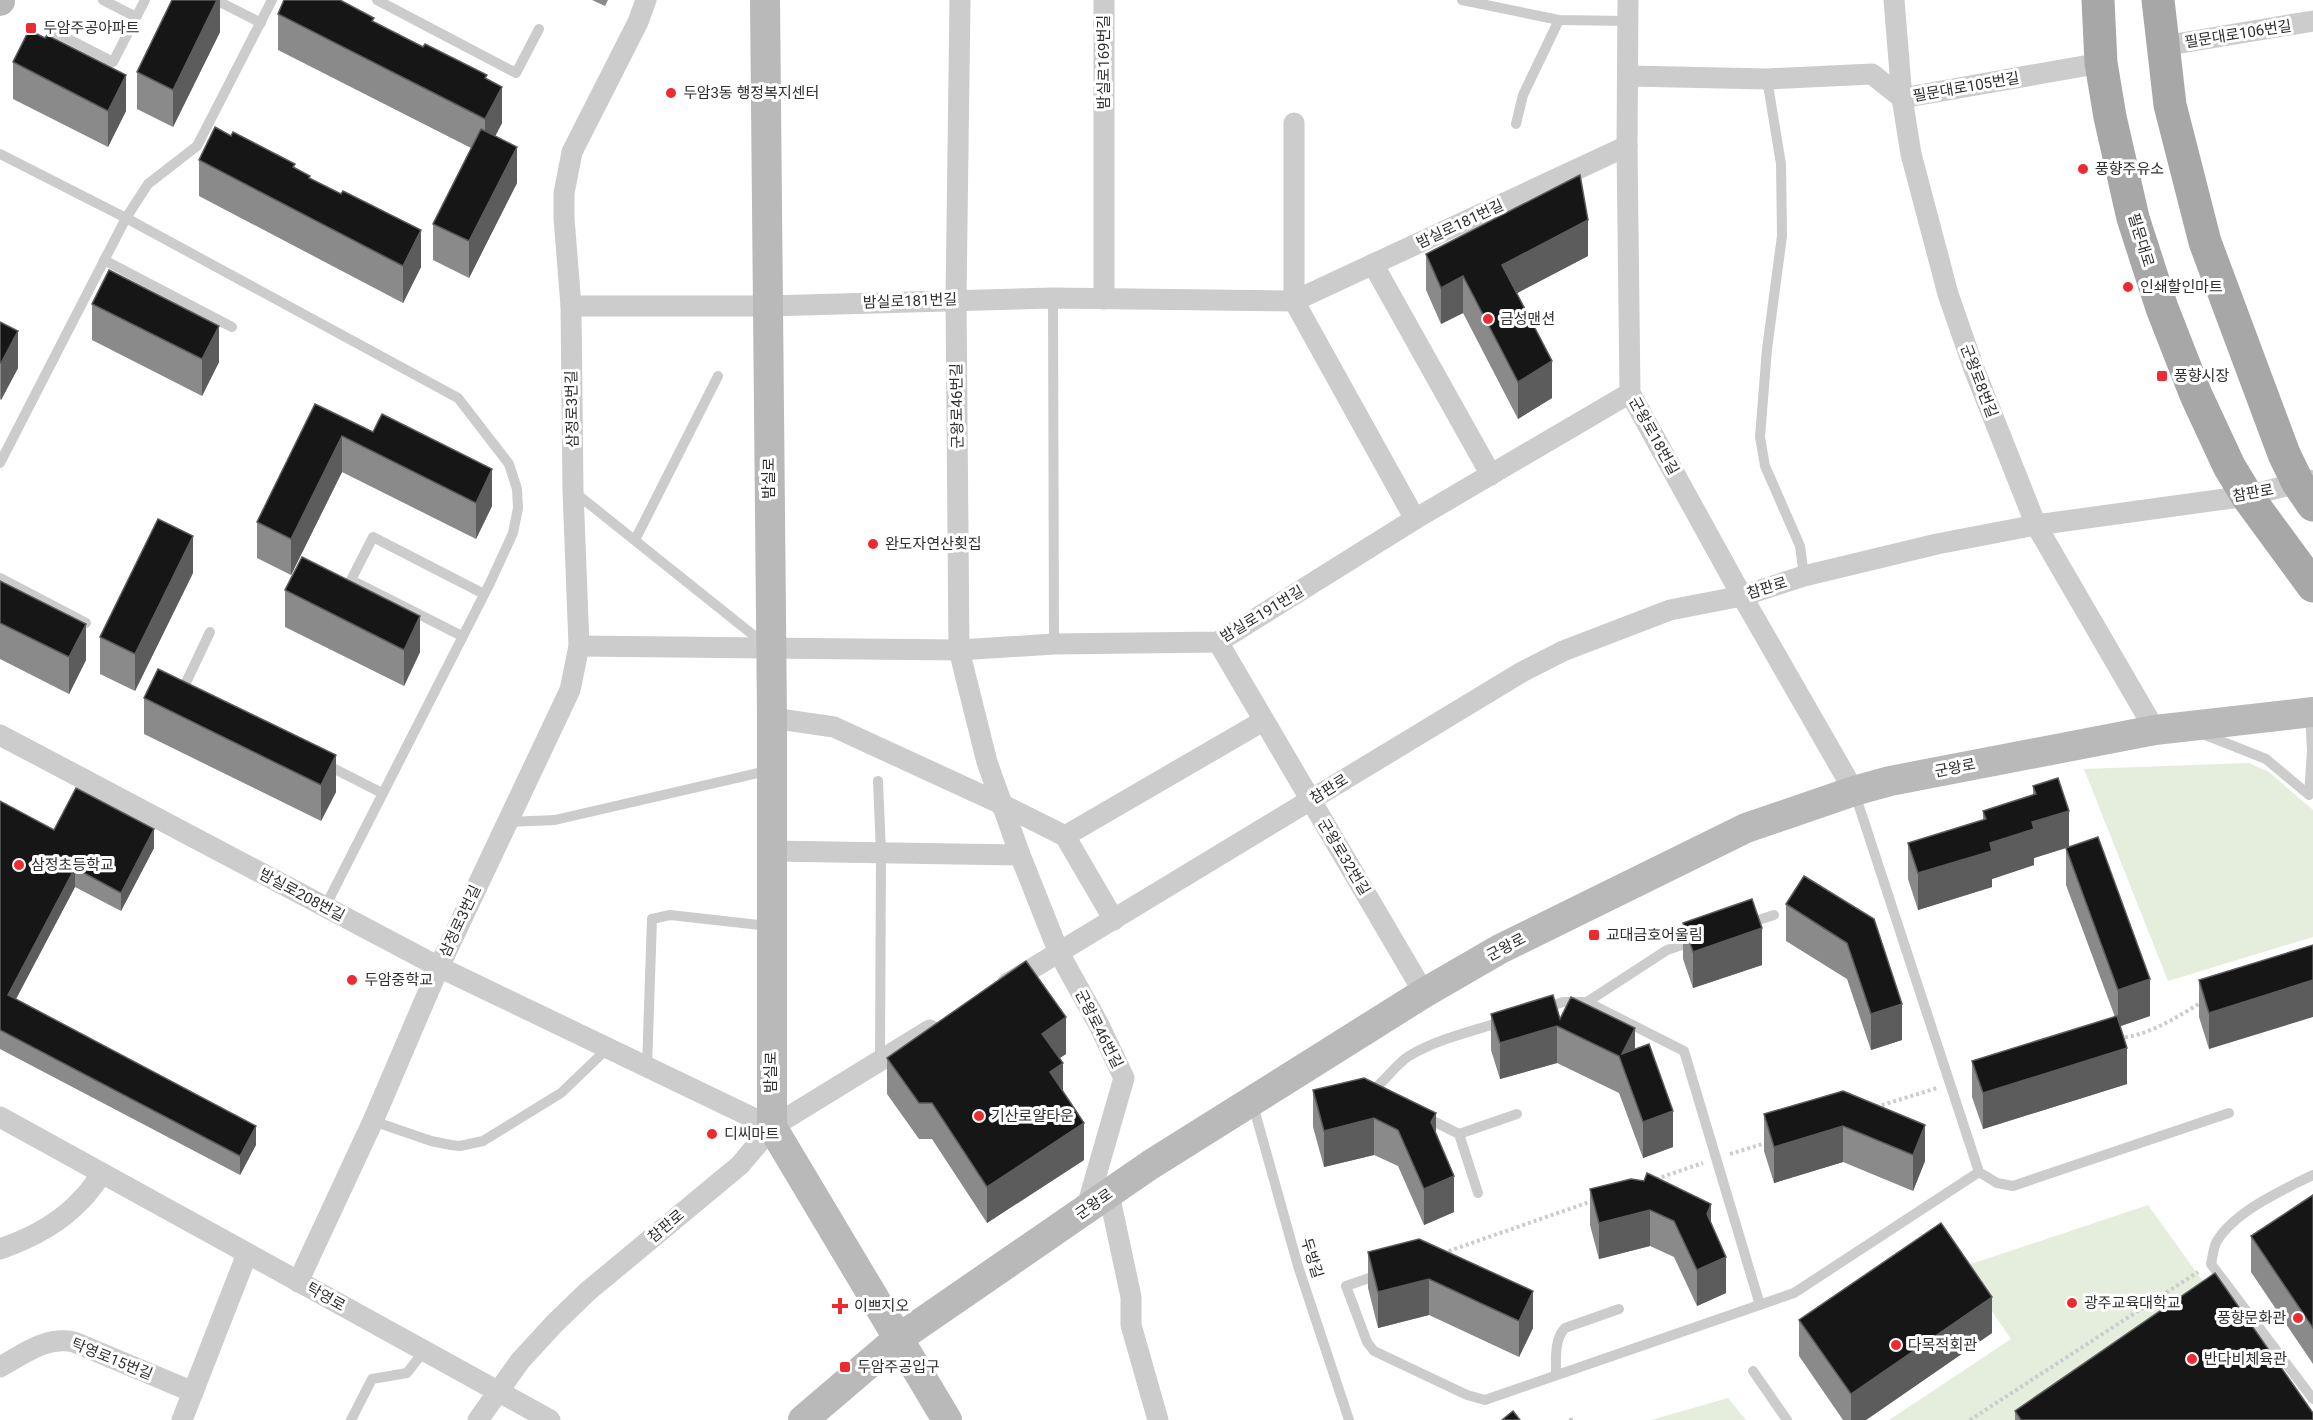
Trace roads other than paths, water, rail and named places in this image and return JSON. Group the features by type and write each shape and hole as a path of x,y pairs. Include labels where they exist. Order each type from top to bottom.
{"main road":[{"name":"밤실로","path":"765,0 772,718 772,1127"},
{"name":"필문대로","path":"2098,0 2101,63 2110,117 2133,218 2162,308 2196,395 2229,466 2247,496 2313,586"},
{"path":"2158,0 2170,105 2205,242 2267,410 2308,490"},
{"name":"군왕로","path":"803,1420 899,1338 1150,1166 1424,993 1500,949 1726,837 1854,790 1890,781 2155,730 2312,712"},
{"path":"772,1127 947,1420"}],"street":[{"name":"삼정로3번길","path":"298,1282 373,1120 439,967 570,690 579,646 573,491 571,306 564,193 568,166 578,138 638,22 646,0"},
{"name":"군왕로46번길","path":"960,0 956,299 959,650 987,762 1020,855 1059,953 1099,1025 1124,1078 1097,1202"},
{"name":"밤실로169번길","path":"1104,0 1104,299"},
{"name":"군왕로8번길","path":"1894,0 1902,98 1911,154 1948,294 1974,369 2036,525 2155,730"},
{"name":"군왕로18번길","path":"1628,10 1630,393 1742,596 1854,790"},
{"name":"필문대로106번길","path":"2163,46 2313,21"},
{"name":"필문대로105번길","path":"1629,76 1767,79 1872,74 1902,98 2101,63"},
{"path":"1294,123 1294,301 1415,519"},
{"name":"밤실로181번길","path":"768,306 1053,298 1294,301 1627,146"},
{"path":"1373,264 1491,475"},
{"path":"571,306 768,306"},
{"name":"밤실로191번길","path":"771,649 959,650 1054,644 1218,642 1415,519 1630,393"},
{"name":"참판로","path":"989,995 1522,672 1563,651 1670,610 1742,596 1804,576 1937,544 2036,525 2210,499 2308,490"},
{"name":"군왕로32번길","path":"1218,642 1424,993"},
{"path":"579,646 771,649"},
{"path":"772,718 834,727 1065,836 1114,920"},
{"path":"1065,836 1263,721"},
{"name":"밤실로208번길","path":"0,735 439,967 772,1127"},
{"path":"771,851 1020,855"},
{"name":"참판로","path":"478,1420 527,1354 587,1292 740,1164 772,1127 949,1019"},
{"name":"탁영로","path":"0,1117 550,1420"},
{"path":"0,1250 26,1240 49,1225 81,1201 102,1174"},
{"path":"1097,1202 1131,1297 1131,1325 1158,1420"},
{"path":"182,1420 247,1254"},
{"name":"탁영로15번길","path":"0,1367 45,1343 60,1339 74,1342 193,1392"}],"lane":[{"path":"103,0 136,17"},
{"path":"51,30 113,62 145,0"},
{"path":"216,0 261,22"},
{"path":"0,463 126,218 148,184 197,146 273,0"},
{"path":"377,0 516,73 539,29"},
{"path":"1462,0 1559,20 1628,10"},
{"path":"1516,124 1523,95 1559,20"},
{"name":"참판로","path":"1767,79 1781,164 1782,236 1767,349 1760,437 1765,466 1800,546 1804,576"},
{"path":"0,154 126,218 458,398 509,464 517,489 518,507 513,533 325,907"},
{"path":"104,260 232,327"},
{"path":"1053,298 1054,644"},
{"path":"635,540 718,376"},
{"path":"573,491 771,649"},
{"path":"462,636 351,580 356,569 373,537 484,594"},
{"path":"0,578 86,623"},
{"path":"192,696 182,691 210,632"},
{"path":"2311,797 2312,712"},
{"path":"2186,727 2266,759 2311,797"},
{"path":"308,755 382,793"},
{"path":"507,822 555,820 772,770"},
{"path":"878,781 881,853 880,1061"},
{"path":"1854,790 1979,1172 1997,1183 2013,1186 2229,1113"},
{"path":"647,1067 652,919 670,915 771,926"},
{"path":"1731,929 1774,915"},
{"path":"1587,1002 1667,950 1710,936"},
{"path":"1530,1013 1563,1002 1587,1002 1684,1051 1760,1305"},
{"path":"1358,1097 1376,1094 1400,1062 1412,1054 1518,1016"},
{"path":"373,1120 431,1141 451,1145 460,1146 483,1140 561,1093 608,1048"},
{"name":"두방길","path":"1252,1102 1298,1266 1349,1420"},
{"path":"1410,1110 1459,1134 1517,1114"},
{"path":"1459,1134 1478,1192"},
{"path":"1375,1276 1346,1286 1374,1351 1467,1395 1485,1400 1794,1293 1979,1172"},
{"path":"2313,1175 2273,1194 2231,1224 2216,1242 2211,1263 2313,1399"},
{"path":"1556,1375 1557,1344 1560,1333 1565,1328 1619,1309"},
{"path":"351,1420 372,1379 407,1372 424,1351"},
{"path":"1753,1371 1787,1420"}],"place":[{"name":"두암주공아파트","path":"31,28"},
{"name":"두암3동 행정복지센터","path":"671,93"},
{"name":"풍향주유소","path":"2083,169"},
{"name":"인쇄할인마트","path":"2128,287"},
{"name":"금성맨션","path":"1488,319"},
{"name":"풍향시장","path":"2162,376"},
{"name":"완도자연산횟집","path":"873,544"},
{"name":"삼정초등학교","path":"19,865"},
{"name":"교대금호어울림","path":"1594,935"},
{"name":"두암중학교","path":"352,980"},
{"name":"기산로얄타운","path":"979,1116"},
{"name":"디씨마트","path":"712,1134"},
{"name":"광주교육대학교","path":"2072,1303"},
{"name":"이쁘지오","path":"840,1306"},
{"name":"풍향문화관","path":"2298,1318"},
{"name":"다목적회관","path":"1896,1345"},
{"name":"반다비체육관","path":"2192,1359"},
{"name":"두암주공입구","path":"845,1367"}]}
